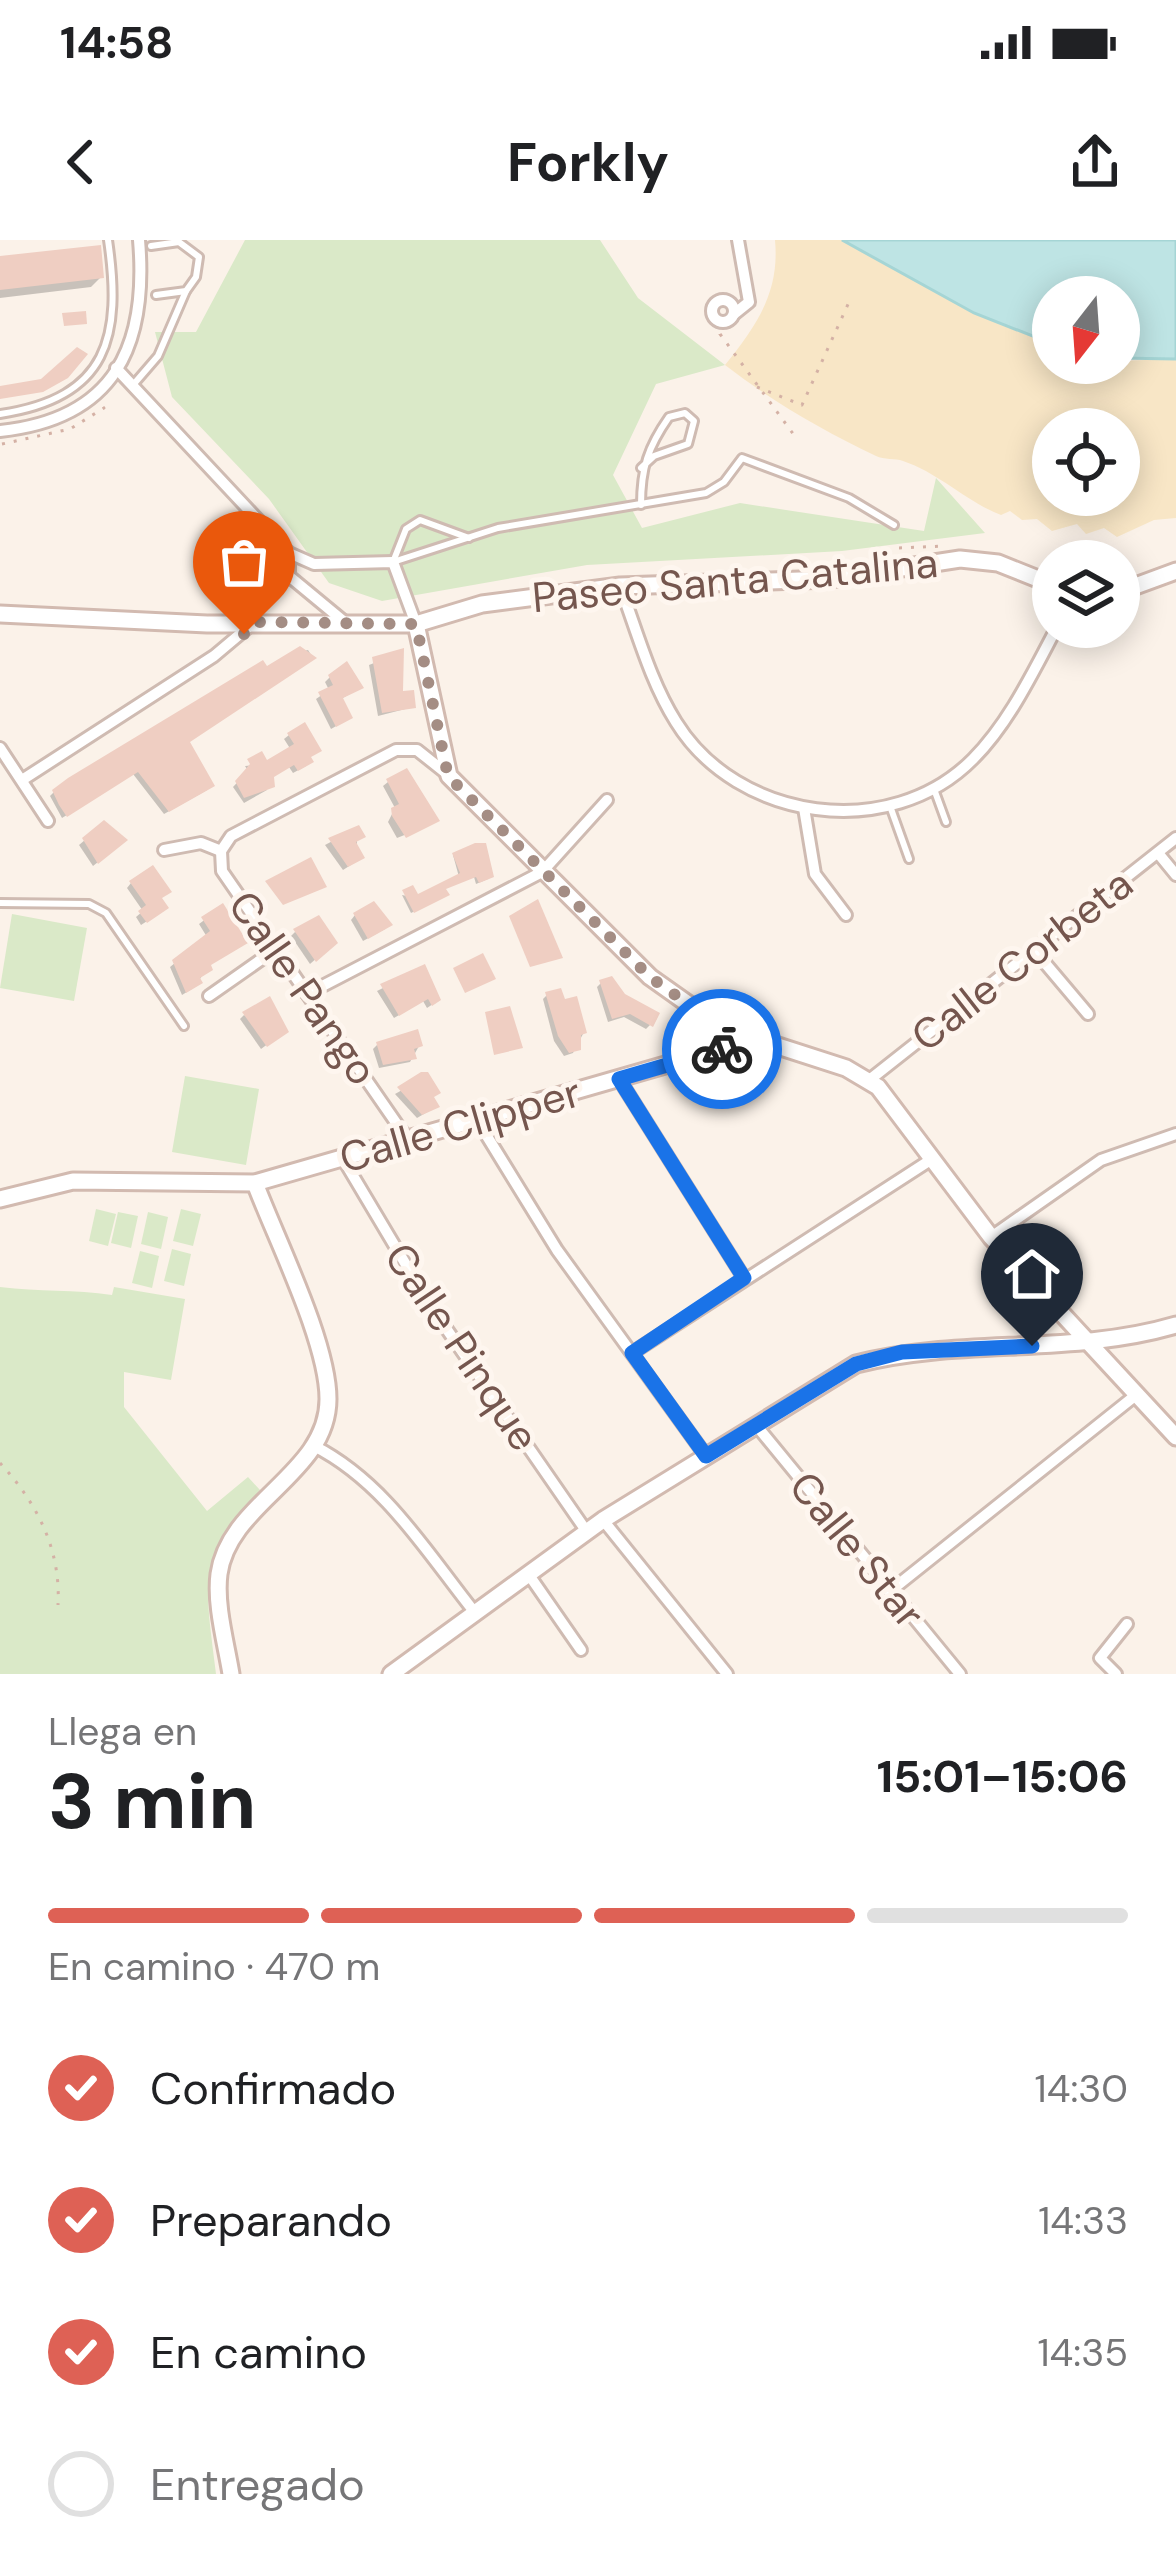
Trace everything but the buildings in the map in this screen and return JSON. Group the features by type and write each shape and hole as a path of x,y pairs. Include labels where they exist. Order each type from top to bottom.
{"street":[{"path":"734,314 730,303 718,302 712,312 719,322 734,314 748,302 738,240"},
{"path":"0,431 35,427 71,414 116,368 130,343 143,295 145,243"},
{"path":"116,368 289,553 314,564 393,562 416,624 448,776"},
{"path":"289,553 289,576 349,625"},
{"name":"Paseo Santa Catalina","path":"0,614 416,624 482,604 620,586 830,579 959,559 998,563 1032,577"},
{"path":"1140,584 1176,571"},
{"path":"620,586 676,723 708,761 754,793 804,808 890,806 934,789 971,761 995,733 1046,648"},
{"path":"22,780 214,656 254,622"},
{"path":"0,748 48,821"},
{"name":"Calle Pango","path":"407,1141 222,871 221,851 231,836 396,750 417,750 448,776 650,977 722,1028 752,1040"},
{"path":"307,994 542,872 607,800"},
{"path":"804,808 815,874 846,915"},
{"name":"Calle Corbeta","path":"868,1081 1176,838"},
{"path":"164,850 201,843 221,851"},
{"path":"1158,853 1176,875"},
{"path":"209,996 276,949"},
{"path":"1034,950 1088,1014"},
{"path":"752,1040 846,1068 878,1087 991,1237 1176,1437"},
{"name":"Calle Clipper","path":"0,1198 73,1180 255,1183 752,1040"},
{"path":"619,1079 744,1278"},
{"path":"477,1120 557,1250 706,1456"},
{"path":"991,1237 1101,1160 1176,1134"},
{"path":"632,1353 932,1159"},
{"name":"Calle Pinque","path":"343,1160 430,1305 587,1532"},
{"path":"231,1674 219,1592 227,1547 314,1446 328,1401 324,1365 255,1183"},
{"path":"391,1674 603,1520 856,1364 902,1352 1092,1344 1176,1325"},
{"path":"889,1592 1136,1394"},
{"name":"Calle Star","path":"756,1425 961,1674"},
{"path":"314,1446 353,1466 377,1490 476,1614"},
{"path":"603,1520 728,1674"},
{"path":"529,1575 581,1651"},
{"path":"1116,1674 1100,1658 1127,1624"}],"lane":[{"path":"0,412 41,406 80,381 111,333 116,307 108,240"},
{"path":"133,385 158,356 198,267 194,251 170,240 145,243"},
{"path":"155,295 186,291"},
{"path":"111,333 130,343"},
{"path":"640,505 641,468 669,417 685,413 694,421 688,444 654,456 641,468"},
{"path":"393,562 498,528 706,493 742,458 849,498 894,525"},
{"path":"393,562 406,529 420,520 469,538"},
{"path":"934,789 946,823"},
{"path":"890,806 909,859"},
{"path":"0,903 89,904 106,914 184,1026"}],"path":[{"path":"757,387 802,405 850,301"},
{"path":"719,322 720,334 794,435"},
{"path":"894,525 898,548"},
{"path":"0,1463 28,1493 50,1538 58,1606"}],"green space":[{"path":"245,240 600,240 638,298 725,365 656,384 613,475 642,528 740,503 924,531 936,478 985,533 842,551 587,565 382,601 329,583 269,499 172,397 155,332 196,332"},
{"path":"12,914 87,928 74,1001 0,988"},
{"path":"185,1076 259,1089 246,1165 172,1152"},
{"path":"96,1209 116,1214 108,1246 89,1241"},
{"path":"181,1209 201,1214 193,1246 173,1241"},
{"path":"118,1212 138,1216 131,1248 111,1243"},
{"path":"148,1212 168,1217 161,1249 141,1244"},
{"path":"172,1249 191,1254 184,1286 164,1281"},
{"path":"140,1251 159,1256 152,1288 132,1283"},
{"path":"0,1287 112,1295 114,1287 185,1299 171,1380 124,1372 124,1407 207,1511 248,1477 260,1490 225,1537 210,1575 216,1674 0,1674"}],"sand":[{"path":"775,240 842,240 974,313 1032,336 1032,384 1140,384 1140,360 1176,359 1176,518 1154,520 1117,537 1104,528 1086,534 1077,524 1052,531 1037,519 1022,520 1010,511 1001,515 916,466 876,456 817,426 725,365 763,308 774,276"}],"water":[{"path":"842,240 1176,240 1176,359 1140,358 1140,276 1032,276 1032,336 974,313"}],"way so far":[{"path":"244,634 254,622 416,624 448,776 650,977 722,1028 752,1040 722,1049"}],"route":[{"path":"722,1049 619,1079 744,1278 632,1353 706,1456 856,1364 902,1352 1032,1346"}]}
